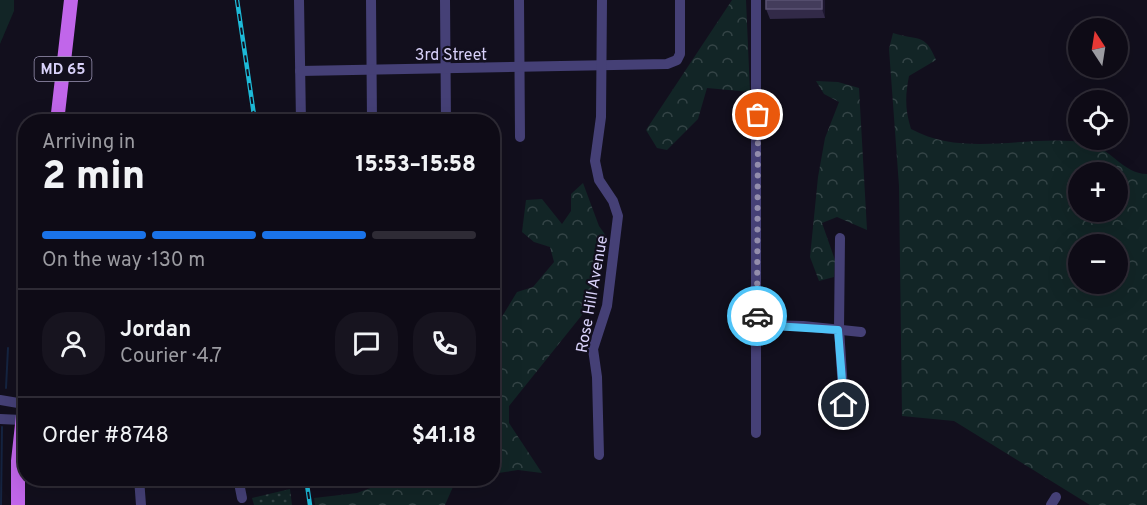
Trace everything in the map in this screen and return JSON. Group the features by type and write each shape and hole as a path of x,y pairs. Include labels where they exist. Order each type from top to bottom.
{"main road":[{"name":"MD 65","path":"58,114 71,0"},
{"path":"18,505 19,486"}],"street":[{"path":"299,0 301,114"},
{"path":"371,0 372,114"},
{"path":"445,0 446,114"},
{"path":"519,0 520,137"},
{"name":"Rose Hill Avenue","path":"599,455 593,349 605,317 618,216 614,201 596,172 602,66 602,0"},
{"name":"3rd Street","path":"300,71 519,69 667,64 677,60 680,45 680,0"},
{"path":"756,0 756,433"},
{"path":"840,238 838,330 844,405"},
{"path":"757,325 861,332"},
{"path":"0,400 18,403"},
{"path":"0,419 18,420"},
{"path":"140,486 141,505"},
{"path":"240,486 242,498"}],"green space":[{"path":"0,0 14,0 14,11 0,44"},
{"path":"732,0 746,0 750,92 707,88 698,119 667,150 657,148 646,130"},
{"path":"893,33 924,41 936,60 909,76 906,103 911,129 932,138 976,144 1068,141 1068,150 1103,150 1120,162 1068,162 1068,222 1128,222 1128,168 1138,173 1147,174 1147,505 1090,505 954,421 902,416 899,186 889,49"},
{"path":"816,81 838,82 859,88 867,230 837,217 822,223 835,260 834,277 819,281 810,257 818,177 825,138 839,102 824,94"},
{"path":"583,183 599,226 609,240 582,315 509,406 509,423 542,473 518,470 500,473 500,320 517,292 533,287 554,262 550,247 534,242 522,232 526,200 542,199 562,224 571,211 571,194"},
{"path":"453,486 445,505 315,505 314,498 357,493 373,487"},
{"path":"290,489 292,505 254,505 252,498"}],"building":[{"path":"766,0 822,0 822,9 766,9"}],"waterway":[{"path":"6,388 8,348"},
{"path":"1,505 2,427"}],"railway":[{"path":"237,0 254,114"},
{"path":"307,486 310,505"}],"way so far":[{"path":"757,316 758,115"}],"route":[{"path":"757,316 757,325 826,327 838,330 844,405"}]}
